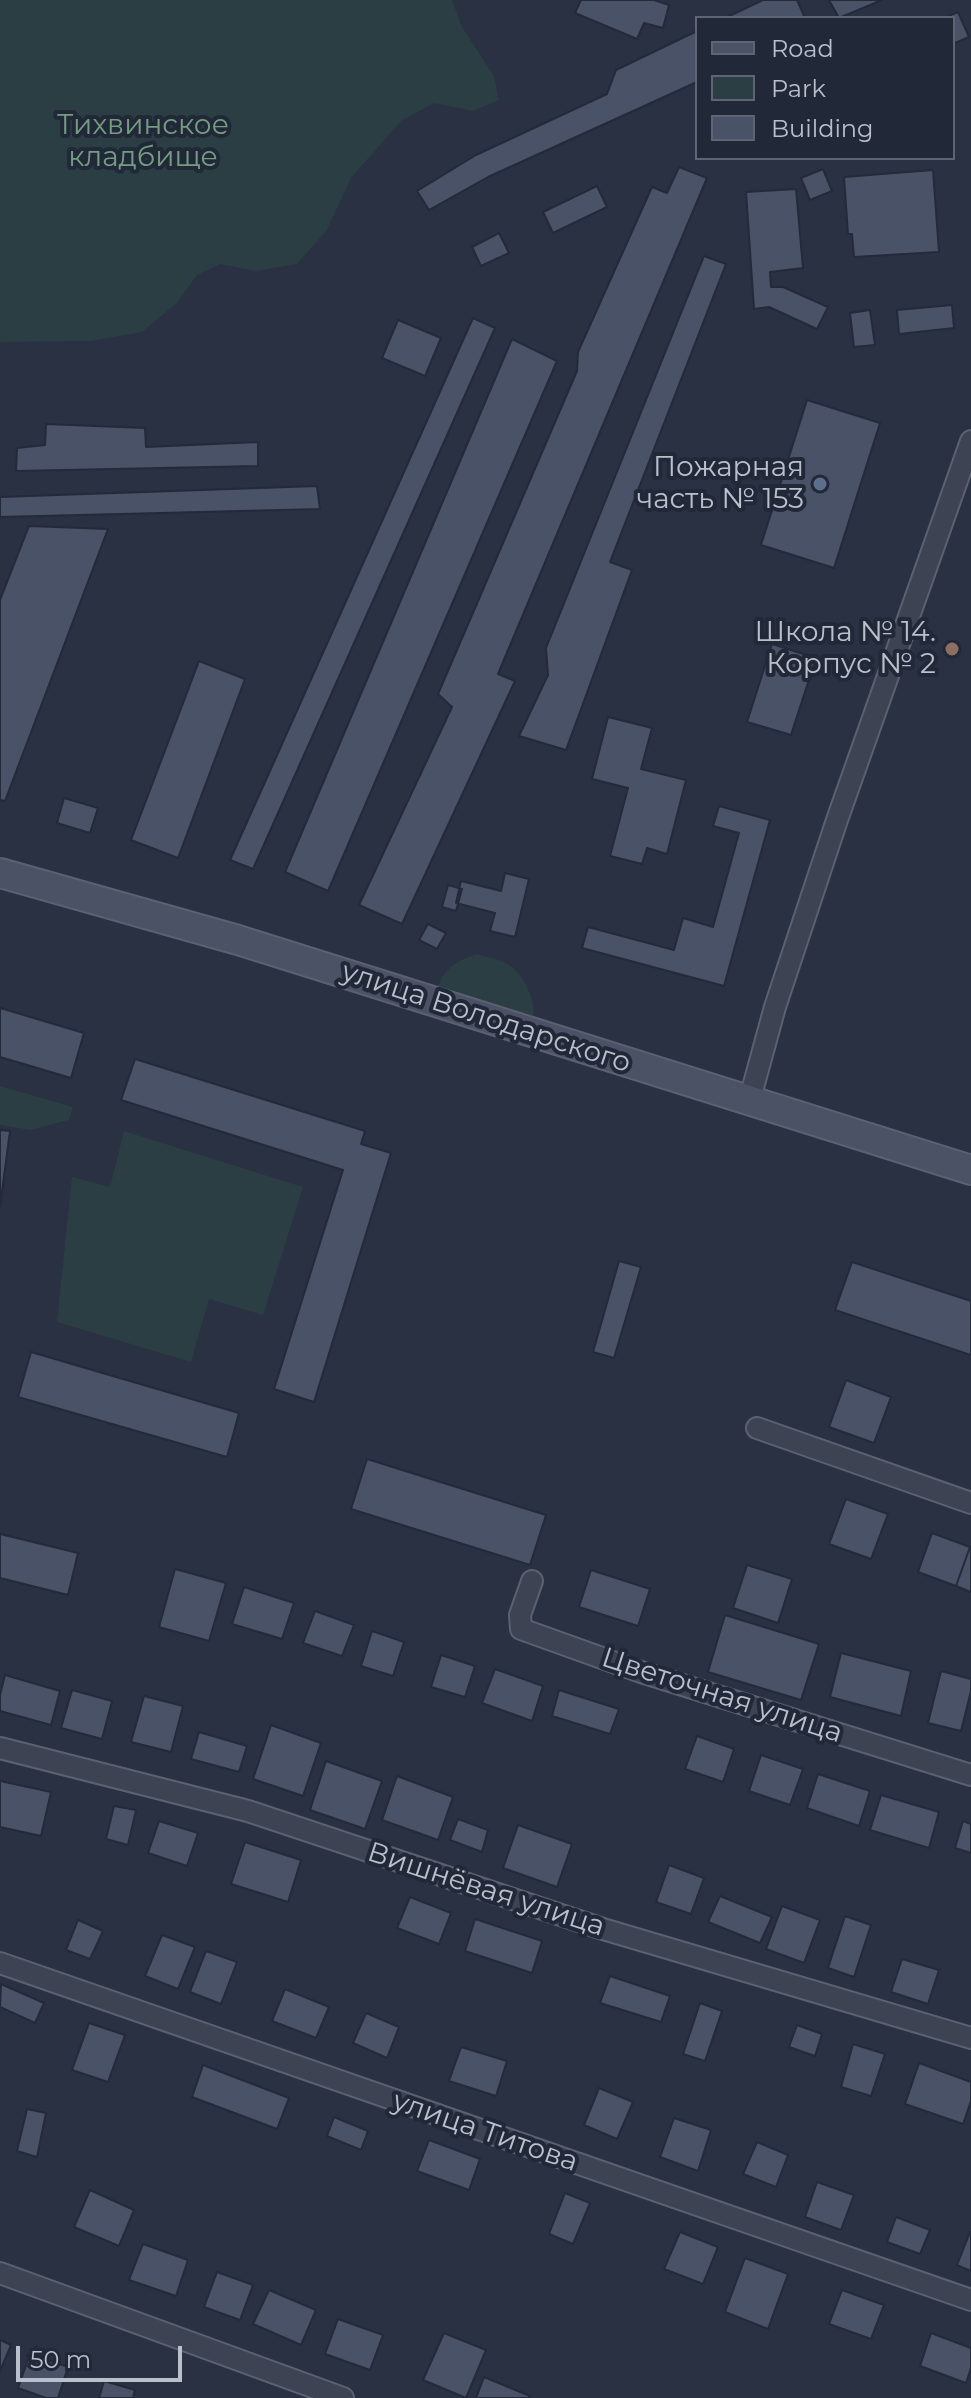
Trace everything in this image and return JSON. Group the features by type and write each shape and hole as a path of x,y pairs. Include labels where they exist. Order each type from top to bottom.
{"main road":[{"name":"улица Володарского","path":"0,873 252,944 971,1170"}],"street":[{"path":"749,1102 775,1007 837,820 971,441"},
{"path":"757,1428 971,1503"},
{"name":"Цветочная улица","path":"532,1581 520,1615 521,1629 641,1672 971,1775"},
{"name":"Вишнёвая улица","path":"0,1748 248,1811 603,1929 971,2038"},
{"name":"улица Титова","path":"0,1963 971,2300"},
{"path":"0,2273 343,2398"}],"green space":[{"name":"Тихвинское кладбище","path":"0,0 452,0 462,27 494,76 499,100 473,111 434,103 401,121 351,178 327,230 297,264 256,271 220,264 197,275 177,303 142,332 91,341 0,342"},
{"path":"477,954 506,963 518,973 532,1000 533,1021 436,992 450,967"},
{"path":"0,1086 73,1107 69,1120 31,1130 0,1125"},
{"path":"124,1131 303,1187 263,1315 209,1299 191,1362 57,1322 72,1177 110,1187"}],"building":[{"path":"581,0 654,0 669,5 663,28 644,23 637,39 575,13"},
{"path":"763,0 797,0 804,16 729,16"},
{"path":"829,0 882,0 844,16 838,16"},
{"path":"958,12 969,37 955,43 955,16 949,16"},
{"path":"695,32 695,83 488,177 429,210 417,191 476,155 607,94 616,70"},
{"path":"679,167 707,178 498,674 515,681 402,924 359,905 452,707 438,694 577,371 578,352 652,187 667,193"},
{"path":"823,169 832,191 810,200 801,178"},
{"path":"933,170 939,252 854,257 852,234 848,234 844,177"},
{"path":"597,186 607,207 553,233 543,212"},
{"path":"796,189 803,268 770,272 771,287 783,287 828,307 817,329 769,307 754,309 746,192"},
{"path":"499,233 509,253 481,266 472,247"},
{"path":"704,256 726,264 610,562 632,570 566,750 519,736 548,675 546,648"},
{"path":"952,305 954,328 899,334 897,310"},
{"path":"870,310 875,345 854,347 850,313"},
{"path":"473,318 495,328 253,869 230,860"},
{"path":"398,320 441,338 425,376 382,358"},
{"path":"512,339 557,361 328,891 285,872"},
{"name":"Пожарная часть № 153","path":"807,400 880,423 834,568 761,545"},
{"path":"46,424 145,428 146,447 258,442 258,466 16,471 17,448 45,445"},
{"path":"317,486 320,509 0,517 0,497"},
{"path":"29,526 108,529 5,801 0,800 0,600"},
{"path":"772,644 816,658 791,735 747,722"},
{"path":"199,661 245,679 178,858 131,840"},
{"path":"608,717 652,728 641,769 686,780 667,854 647,848 642,864 610,856 628,788 592,779"},
{"path":"64,798 98,808 90,833 57,823"},
{"path":"719,806 770,820 724,986 582,948 588,927 674,950 683,918 713,927 739,833 713,826"},
{"path":"505,873 529,879 515,937 490,931 495,913 456,903 461,881 501,891"},
{"path":"448,885 462,889 456,911 442,907"},
{"path":"428,924 446,933 437,949 419,940"},
{"path":"0,1008 84,1033 71,1078 0,1057"},
{"path":"135,1059 365,1131 361,1144 391,1153 314,1402 274,1389 343,1170 121,1100"},
{"path":"0,1130 10,1131 0,1207"},
{"path":"619,1261 641,1267 614,1358 593,1352"},
{"path":"852,1262 971,1301 971,1355 835,1310"},
{"path":"31,1352 239,1413 227,1457 18,1397"},
{"path":"846,1380 891,1397 874,1443 829,1427"},
{"path":"367,1459 546,1515 530,1565 351,1509"},
{"path":"846,1499 888,1514 871,1559 829,1544"},
{"path":"932,1533 970,1547 956,1586 918,1572"},
{"path":"0,1534 78,1553 68,1595 0,1578"},
{"path":"971,1548 971,1592 956,1586"},
{"path":"747,1565 792,1579 778,1623 733,1608"},
{"path":"175,1569 226,1583 209,1641 159,1627"},
{"path":"591,1570 650,1589 638,1626 579,1607"},
{"path":"244,1587 294,1603 282,1639 232,1624"},
{"path":"315,1611 354,1625 342,1656 303,1643"},
{"path":"725,1615 819,1644 801,1700 708,1672"},
{"path":"372,1631 404,1642 393,1676 361,1666"},
{"path":"841,1653 911,1671 901,1716 830,1697"},
{"path":"441,1655 475,1666 465,1697 431,1687"},
{"path":"495,1669 543,1686 532,1721 482,1703"},
{"path":"941,1671 971,1679 961,1731 928,1723"},
{"path":"5,1675 60,1691 51,1725 0,1711"},
{"path":"72,1690 112,1701 102,1739 61,1728"},
{"path":"559,1690 619,1709 610,1734 552,1716"},
{"path":"144,1696 183,1706 171,1752 131,1742"},
{"path":"271,1725 321,1743 303,1796 253,1779"},
{"path":"199,1732 247,1746 239,1772 191,1759"},
{"path":"697,1736 734,1749 723,1782 685,1769"},
{"path":"761,1755 803,1769 790,1805 749,1791"},
{"path":"326,1761 382,1781 365,1829 310,1810"},
{"path":"818,1774 870,1791 859,1826 807,1808"},
{"path":"397,1776 453,1797 438,1840 382,1820"},
{"path":"0,1781 51,1792 41,1836 0,1827"},
{"path":"881,1795 939,1812 929,1848 870,1830"},
{"path":"114,1806 136,1810 128,1845 106,1839"},
{"path":"458,1819 488,1830 482,1852 450,1840"},
{"path":"159,1821 198,1833 187,1866 148,1853"},
{"path":"963,1821 971,1824 971,1853 955,1848"},
{"path":"518,1825 572,1844 557,1887 503,1868"},
{"path":"245,1842 301,1860 288,1902 231,1884"},
{"path":"669,1865 704,1878 691,1914 656,1902"},
{"path":"720,1896 772,1917 760,1943 708,1922"},
{"path":"410,1897 451,1913 439,1944 397,1928"},
{"path":"782,1906 820,1920 804,1963 766,1949"},
{"path":"845,1916 871,1925 854,1977 828,1968"},
{"path":"475,1919 542,1941 532,1973 465,1951"},
{"path":"78,1920 103,1931 90,1959 66,1950"},
{"path":"162,1935 195,1947 178,1989 145,1976"},
{"path":"206,1951 237,1962 221,2004 190,1992"},
{"path":"902,1959 939,1970 928,2004 891,1992"},
{"path":"610,1976 670,1996 661,2022 600,2003"},
{"path":"1,1984 44,2003 35,2023 0,2007"},
{"path":"285,1989 329,2007 316,2038 272,2021"},
{"path":"700,2003 722,2011 705,2061 683,2054"},
{"path":"366,2013 399,2027 387,2058 353,2043"},
{"path":"89,2023 125,2035 108,2082 72,2070"},
{"path":"797,2025 822,2034 815,2056 789,2047"},
{"path":"853,2044 885,2054 871,2096 841,2087"},
{"path":"461,2047 507,2061 496,2096 449,2081"},
{"path":"919,2063 971,2082 971,2101 963,2124 905,2104"},
{"path":"203,2065 289,2098 277,2129 192,2097"},
{"path":"599,2088 633,2102 617,2139 584,2125"},
{"path":"27,2109 46,2113 37,2157 17,2151"},
{"path":"334,2117 368,2131 361,2150 327,2136"},
{"path":"674,2118 711,2130 698,2171 660,2157"},
{"path":"429,2140 480,2159 469,2190 417,2171"},
{"path":"757,2142 788,2155 776,2187 743,2174"},
{"path":"817,2182 854,2195 841,2230 805,2217"},
{"path":"90,2190 134,2210 119,2246 74,2227"},
{"path":"565,2193 590,2203 573,2244 549,2234"},
{"path":"896,2217 930,2230 920,2254 887,2242"},
{"path":"680,2232 718,2247 703,2284 664,2269"},
{"path":"971,2232 971,2271 957,2265"},
{"path":"143,2244 188,2260 176,2296 129,2280"},
{"path":"745,2258 788,2274 768,2329 725,2312"},
{"path":"217,2272 253,2285 240,2320 204,2307"},
{"path":"269,2290 316,2310 301,2345 253,2324"},
{"path":"842,2290 884,2305 871,2339 829,2324"},
{"path":"338,2319 383,2335 370,2370 325,2354"},
{"path":"444,2333 486,2350 466,2398 423,2380"},
{"path":"931,2333 971,2348 971,2368 966,2383 920,2366"},
{"path":"0,2340 11,2345 0,2371"},
{"path":"30,2354 68,2367 58,2398 46,2398 18,2388"},
{"path":"484,2377 530,2396 476,2398"},
{"path":"104,2381 135,2390 133,2398 99,2398"}],"place":[{"name":"Пожарная часть № 153","path":"820,484"},
{"name":"Школа № 14. Корпус № 2","path":"952,649"}]}
